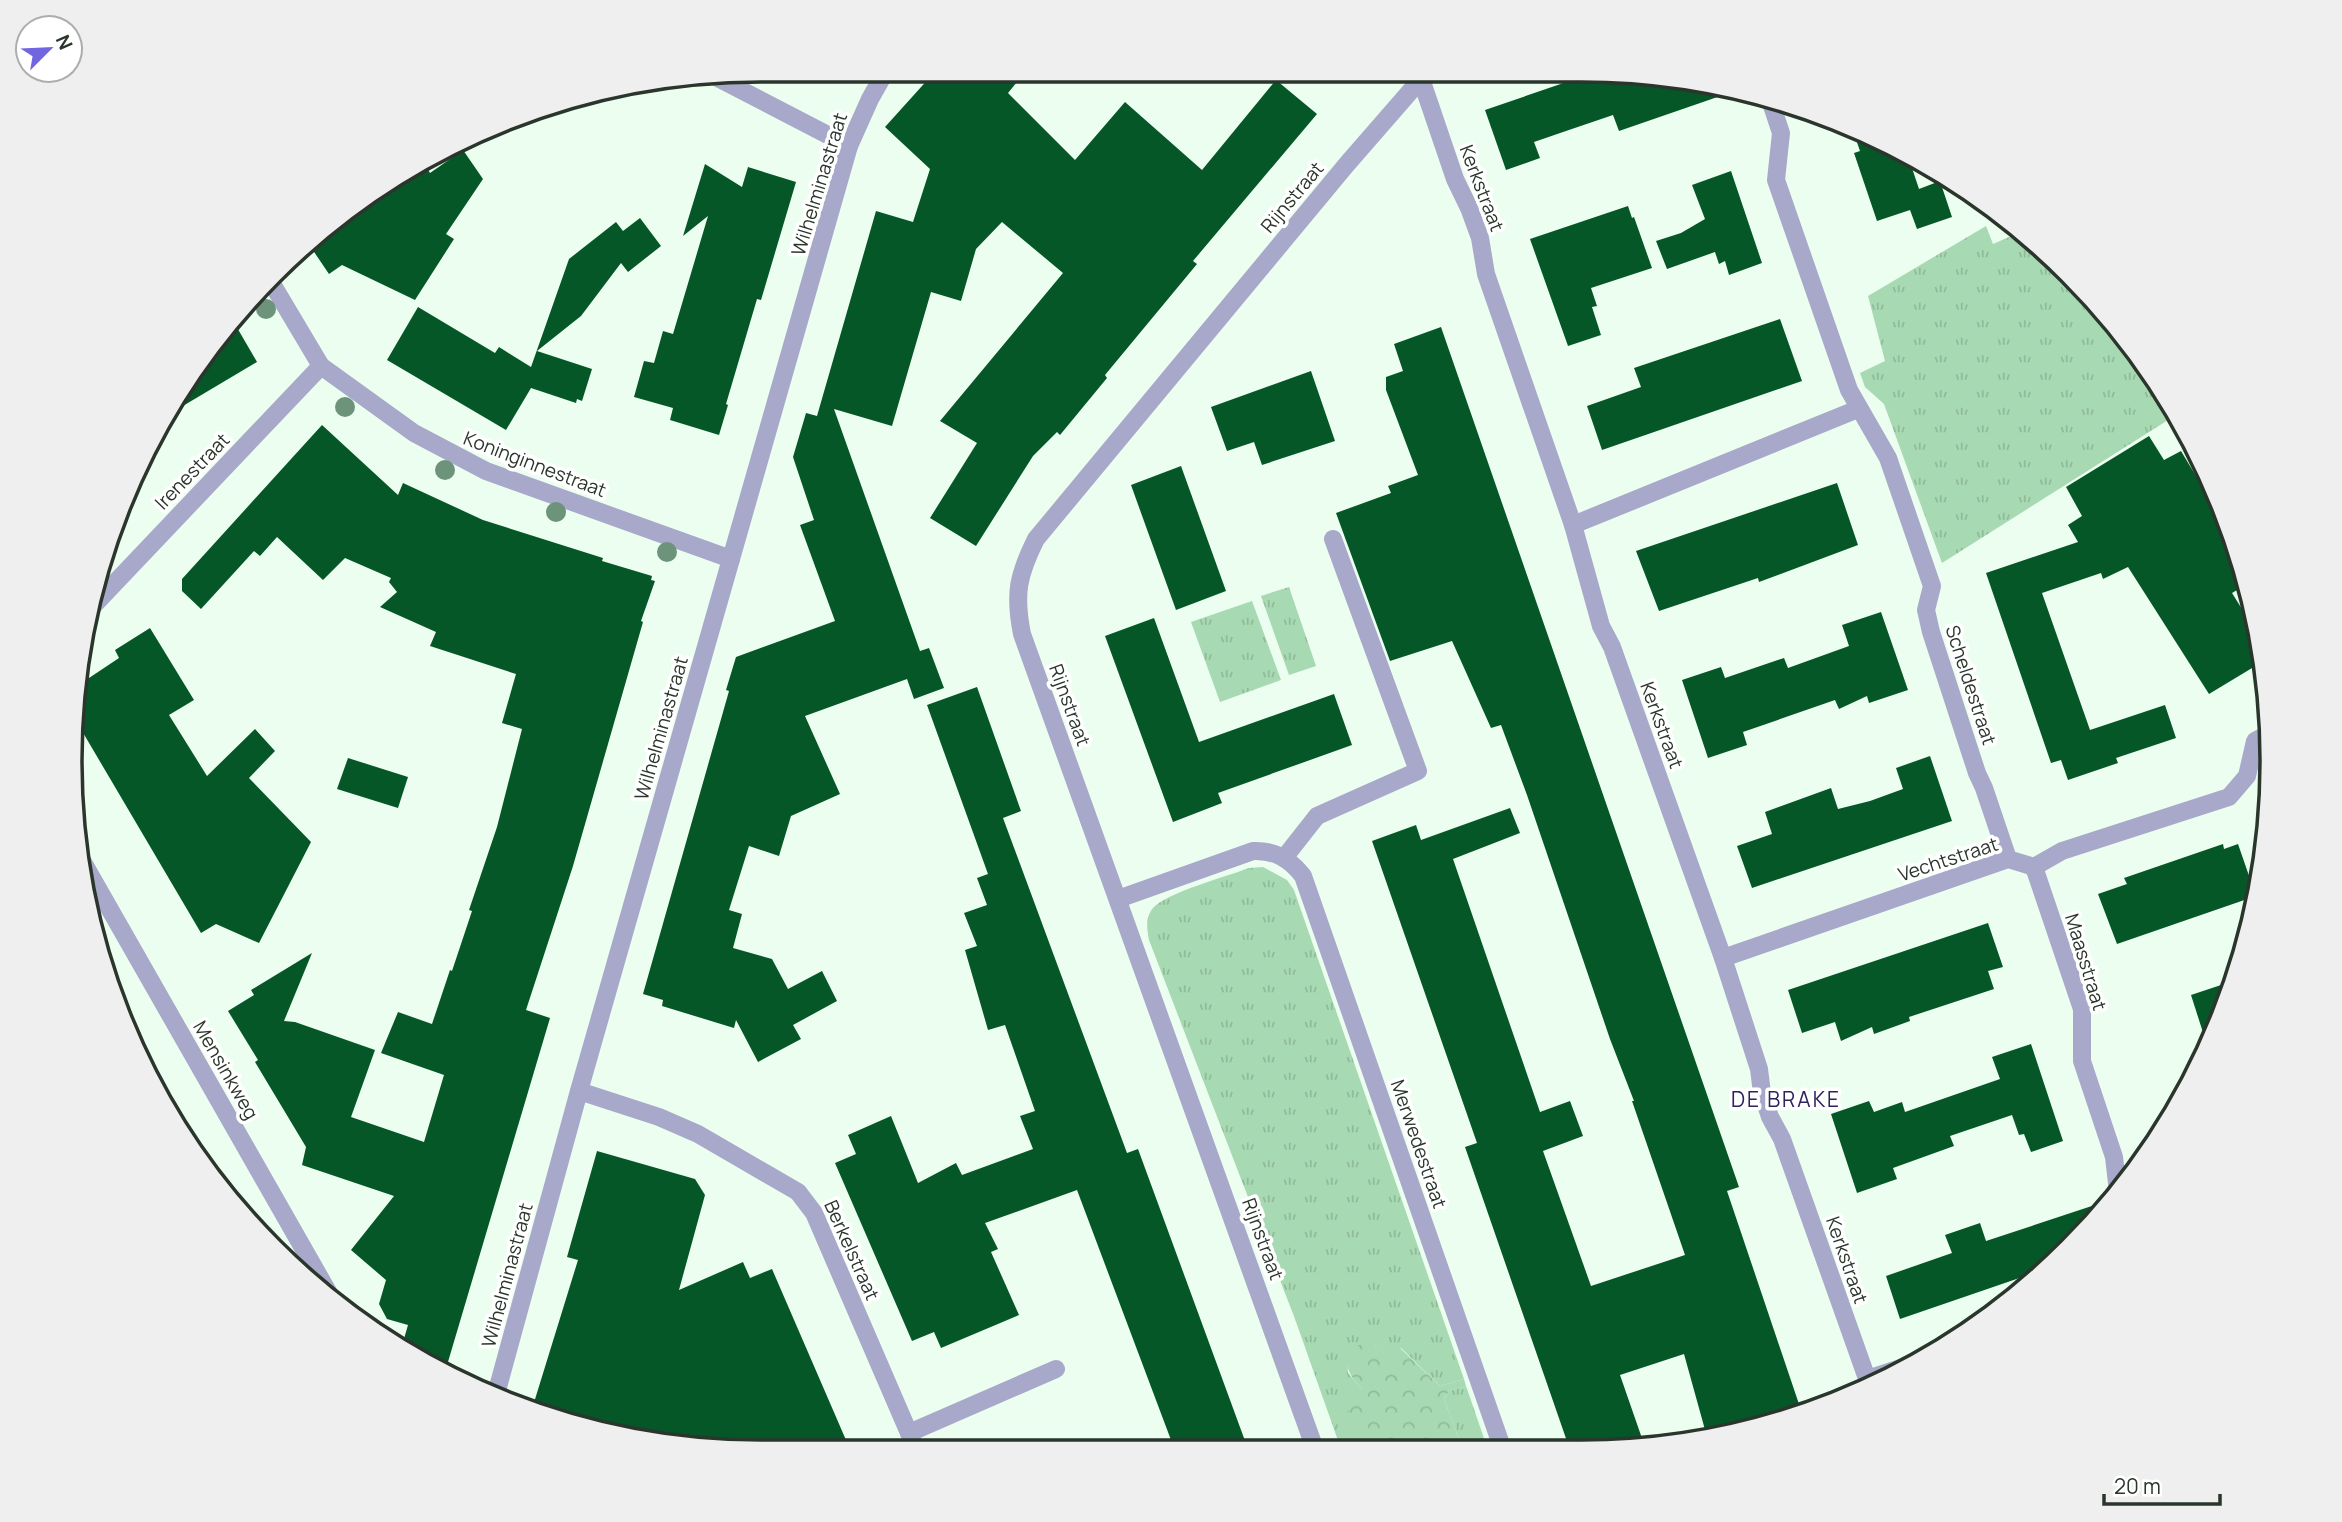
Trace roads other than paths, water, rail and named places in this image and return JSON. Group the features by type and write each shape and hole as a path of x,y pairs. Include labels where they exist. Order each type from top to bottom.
{"street":[{"name":"Wilhelminastraat","path":"498,1387 579,1091 849,146 880,82"},
{"name":"Rijnstraat","path":"1312,1440 1022,634 1017,609 1017,584 1035,539 1338,174 1419,82"},
{"name":"Kerkstraat","path":"1425,82 1454,179 1469,208 1480,239 1486,274 1573,525 1601,626 1612,647 1723,958 1759,1069 1762,1093 1770,1117 1782,1139 1867,1376"},
{"path":"728,83 849,146"},
{"name":"Scheldestraat","path":"1774,110 1782,133 1776,180 1849,390 1888,458 1932,586 1926,610 1931,632 2008,859"},
{"name":"Koninginnestraat","path":"275,288 321,366 414,433 463,460 499,475 731,559"},
{"name":"Irenestraat","path":"102,596 321,366"},
{"path":"1573,525 1858,409"},
{"path":"1118,899 1253,851 1275,853 1284,858 1317,816 1418,771 1333,539"},
{"path":"2034,867 2062,851 2229,797 2247,776 2255,741 2259,739"},
{"name":"Merwedestraat","path":"1284,858 1295,866 1308,888 1500,1440"},
{"name":"Vechtstraat","path":"1723,958 2008,859 2034,867"},
{"name":"Maasstraat","path":"2034,867 2082,1009 2082,1061 2115,1157 2117,1177"},
{"name":"Mensinkweg","path":"93,879 319,1276"},
{"name":"Berkelstraat","path":"579,1091 688,1129 798,1192 814,1213 912,1440 1056,1368"}],"district":[{"name":"DE BRAKE","path":"1786,1099"}]}
